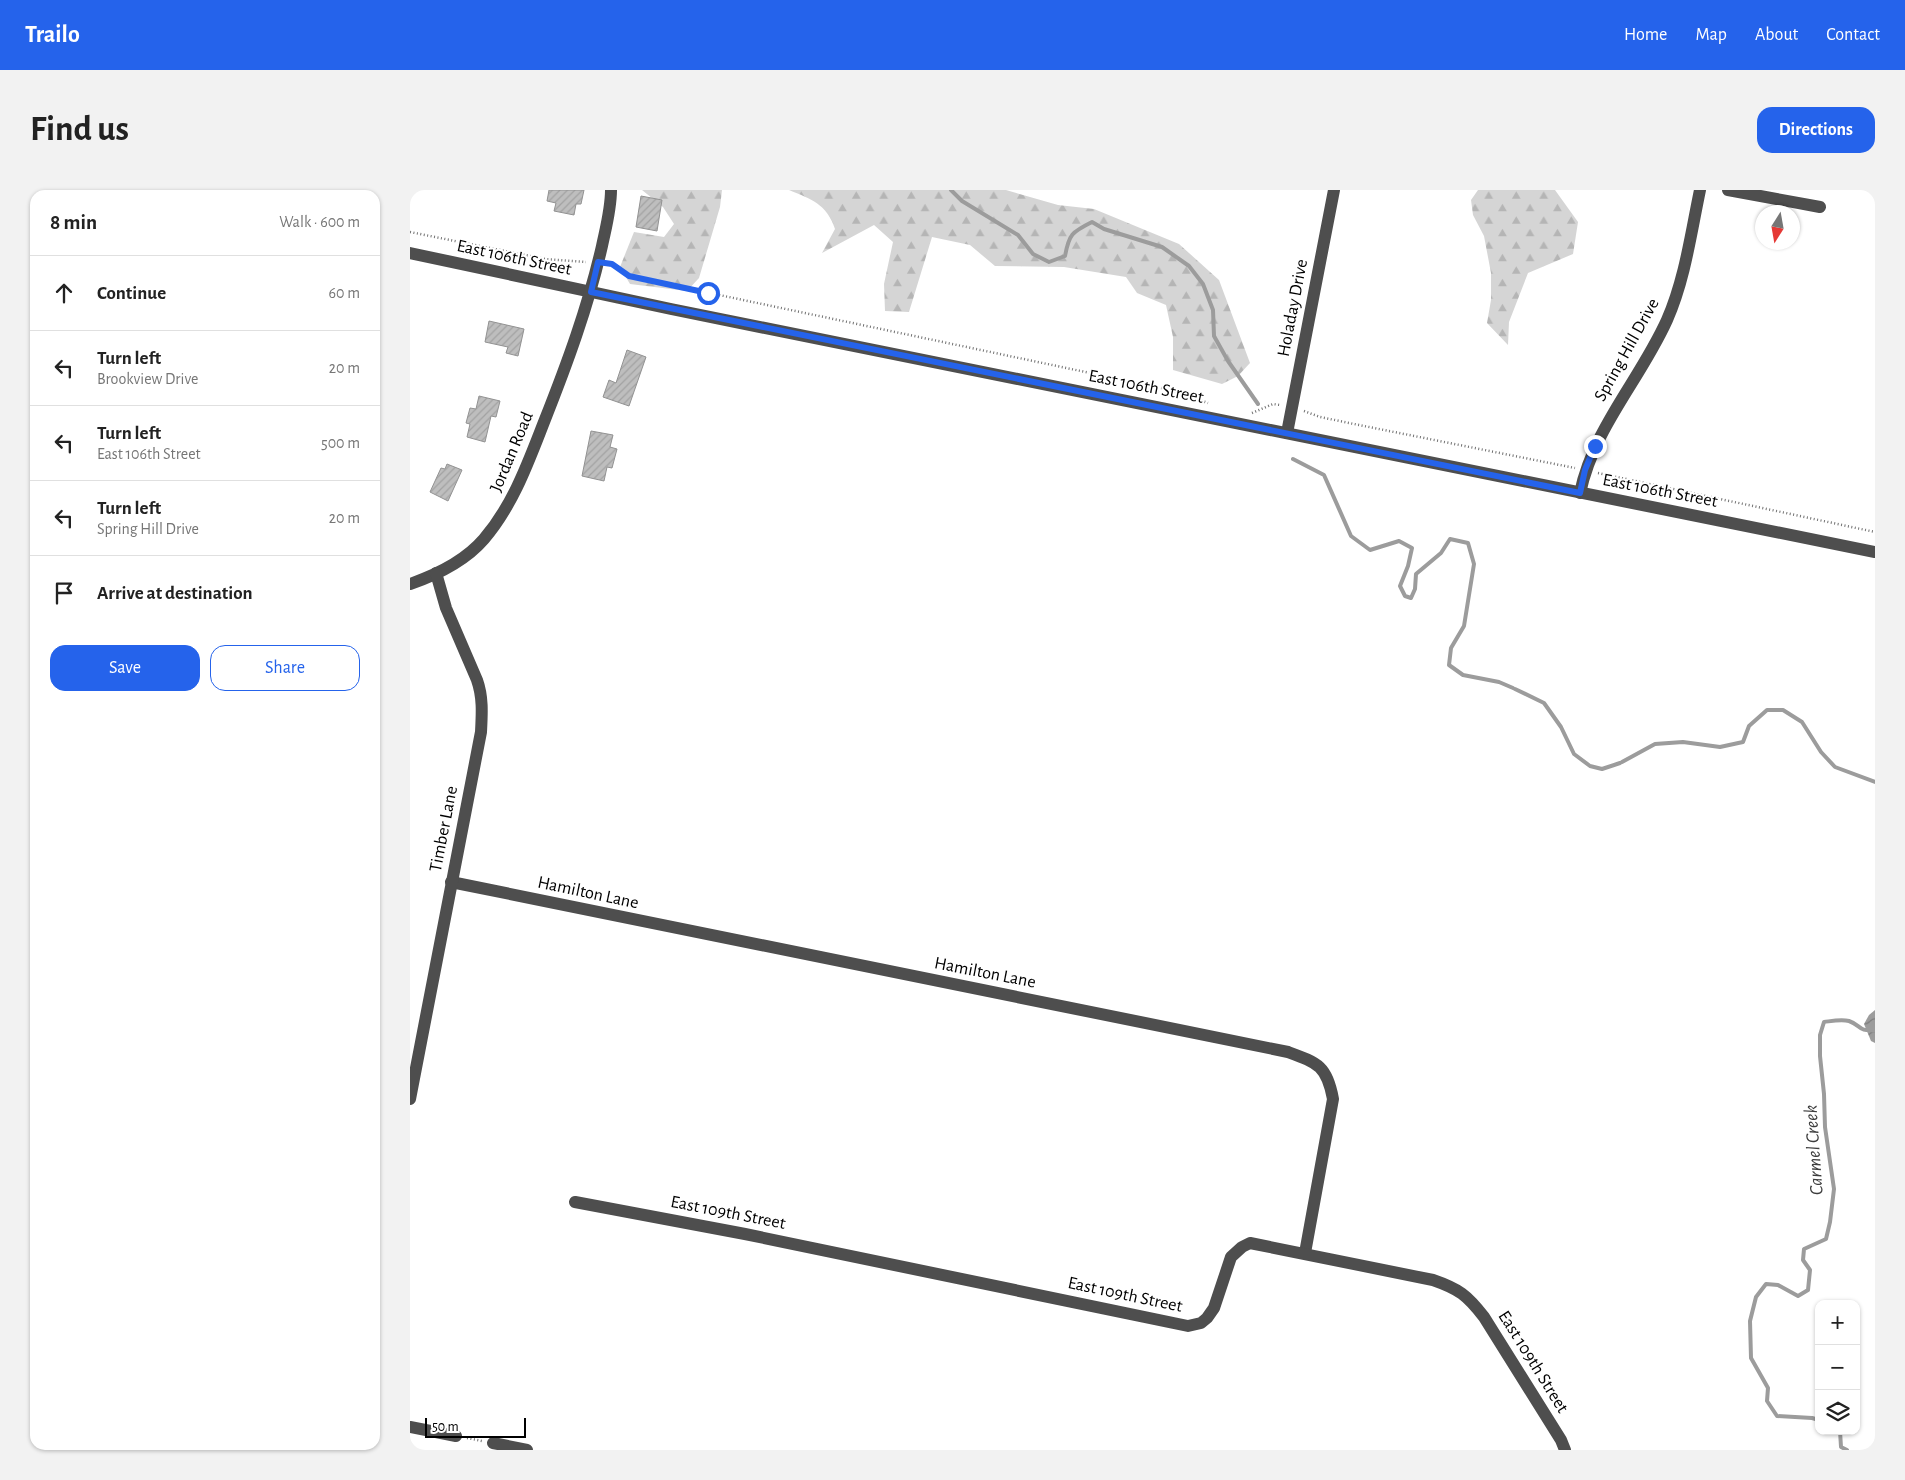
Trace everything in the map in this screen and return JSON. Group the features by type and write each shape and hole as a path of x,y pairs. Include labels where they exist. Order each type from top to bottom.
{"street":[{"name":"Jordan Road","path":"410,584 436,573 459,560 482,541 508,505 528,462 551,404 591,292 610,206 611,190"},
{"name":"Holaday Drive","path":"1287,433 1334,190"},
{"name":"Spring Hill Drive","path":"1580,493 1585,470 1600,435 1655,342 1670,311 1683,270 1700,190"},
{"path":"1728,190 1820,207"},
{"name":"East 106th Street","path":"410,253 1133,403 1172,409 1875,552"},
{"name":"Timber Lane","path":"410,1098 481,732 483,711 481,691 446,608 436,573"},
{"name":"Hamilton Lane","path":"451,882 1288,1052 1312,1061 1324,1071 1330,1082 1333,1099 1305,1253"},
{"name":"East 109th Street","path":"575,1202 745,1234 1188,1326 1201,1324 1214,1308 1231,1257 1242,1247 1250,1243 1433,1280 1455,1288 1474,1304 1561,1440 1565,1450"},
{"path":"410,1427 456,1436"},
{"path":"493,1443 528,1450"}],"path":[{"path":"410,232 545,259 612,264 629,276 1171,390 1211,404"},
{"path":"1250,414 1273,404"},
{"path":"456,1436 493,1443"}],"green space":[{"path":"642,190 722,190 720,207 699,278 687,291 630,284 620,267 634,232 664,237 674,224 663,207"},
{"path":"789,190 1006,190 1058,205 1094,209 1179,244 1219,280 1250,363 1238,376 1222,384 1173,370 1173,337 1166,305 1137,293 1126,277 1064,267 995,266 970,245 932,237 909,312 885,311 884,284 893,242 874,225 822,253 835,229 832,221 823,208 804,196"},
{"path":"1478,190 1555,190 1578,222 1573,254 1528,273 1509,322 1508,345 1487,323 1491,300 1491,273 1484,236 1473,215 1471,200"}],"water":[{"path":"1875,1010 1875,1043 1871,1041 1864,1024 1869,1015"}],"building":[{"path":"549,190 584,190 581,204 576,204 574,215 554,211 556,203 547,201"},
{"path":"641,196 662,200 657,231 636,227"},
{"path":"489,321 524,329 518,356 506,353 508,347 485,342"},
{"path":"627,350 646,357 629,406 603,397 609,380 616,383"},
{"path":"479,396 500,401 496,417 491,416 485,442 467,437 470,424 466,423 470,408 476,409"},
{"path":"591,431 613,435 610,447 617,449 612,468 607,467 604,481 582,476"},
{"path":"447,464 462,470 448,501 430,492 441,468 445,469"}],"waterway":[{"name":"Carmel Creek","path":"951,190 962,201 1018,235 1033,254 1049,262 1065,256 1070,238 1080,228 1092,222 1104,229 1162,247 1189,266 1203,284 1213,310 1214,336 1228,361 1258,404"},
{"name":"Carmel Creek","path":"1293,459 1324,475 1351,536 1370,550 1399,541 1412,548 1408,566 1400,586 1405,596 1411,598 1415,589 1416,574 1441,553 1450,539 1468,543 1474,564 1464,626 1451,648 1449,665 1463,675 1499,682 1513,688"},
{"name":"Carmel Creek","path":"1515,689 1544,703 1561,727 1574,754 1590,766 1602,769 1620,763"},
{"name":"Carmel Creek","path":"1622,762 1655,744 1683,742 1720,747 1743,742 1749,726 1767,710 1783,710 1802,722 1821,752 1835,767 1875,782"},
{"name":"Carmel Creek","path":"1815,1419 1777,1416 1767,1401 1768,1388 1751,1358 1750,1321 1756,1297 1766,1284 1778,1285 1798,1296 1808,1290 1810,1270 1803,1260 1804,1249 1826,1239 1834,1189 1825,1127 1820,1056 1820,1035 1824,1022 1846,1020 1862,1029 1875,1030"},
{"name":"Carmel Creek","path":"1840,1435 1841,1447 1847,1450"}],"route":[{"path":"708,293 629,276 612,264 598,262 591,292 1580,493 1585,470 1595,446"}]}
